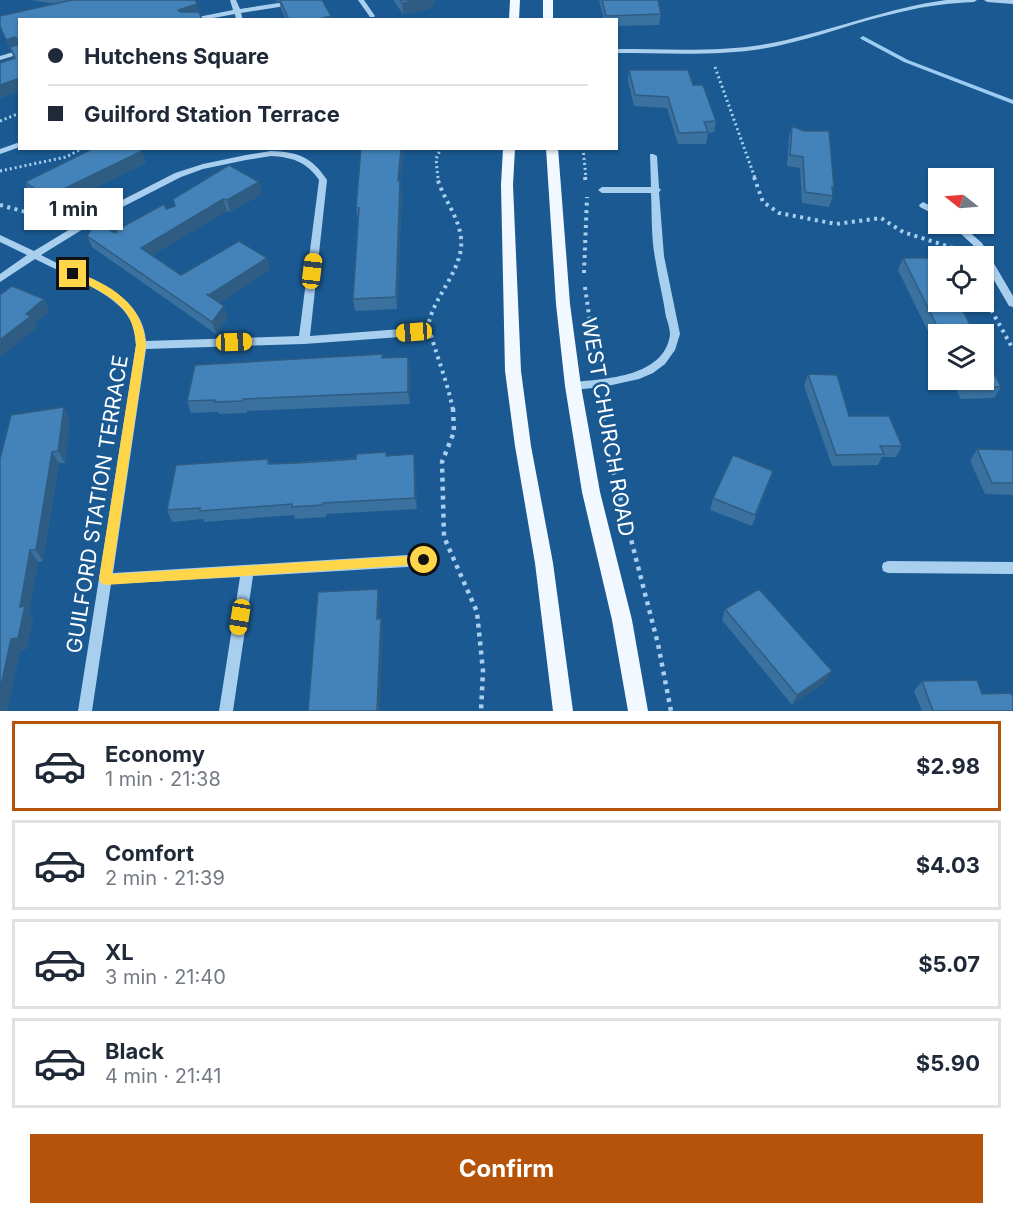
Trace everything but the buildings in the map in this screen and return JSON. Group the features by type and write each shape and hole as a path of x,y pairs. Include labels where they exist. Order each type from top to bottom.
{"main road":[{"path":"514,18 515,0"},
{"path":"548,0 548,18"},
{"path":"508,150 513,370 523,446 544,563 563,711"},
{"name":"WEST CHURCH ROAD","path":"552,150 563,304 573,386 591,492 622,620 638,711"}],"street":[{"path":"233,0 239,18"},
{"path":"199,18 310,0"},
{"path":"361,0 372,16"},
{"path":"618,51 726,50 764,46 913,7 974,0"},
{"path":"987,0 1013,2"},
{"path":"0,58 18,53"},
{"path":"0,152 18,145"},
{"path":"0,279 33,254 90,219 186,171 261,154 295,156 309,162 319,170 323,180 304,340"},
{"path":"573,386 599,384 644,373 664,358 674,338 674,326 659,256 657,190 653,156"},
{"path":"602,190 657,190"},
{"path":"923,205 928,208"},
{"path":"967,234 977,243 1013,304"},
{"name":"GUILFORD STATION TERRACE","path":"0,238 113,295 126,304 138,323 141,345 85,711"},
{"path":"141,345 304,340 414,332"},
{"path":"105,579 424,560"},
{"path":"888,567 1013,568"},
{"path":"226,711 247,570"}],"path":[{"path":"713,61 764,202 779,213 836,224 881,218 903,232 947,246"},
{"path":"0,121 18,114"},
{"path":"0,171 66,157 79,150"},
{"path":"440,150 435,167 462,241 456,264 430,312 429,328 440,368 449,388 454,414 454,432 442,462 444,483 442,516 444,537 477,612 483,671 481,711"},
{"path":"583,150 588,215 584,252 585,282 607,435"},
{"path":"992,312 1013,349"},
{"path":"610,456 656,634 671,711"}],"waterway":[{"path":"863,38 906,61 1013,102"}],"route":[{"path":"73,274 126,304 135,316 140,330 141,345 105,579 424,560"}]}
